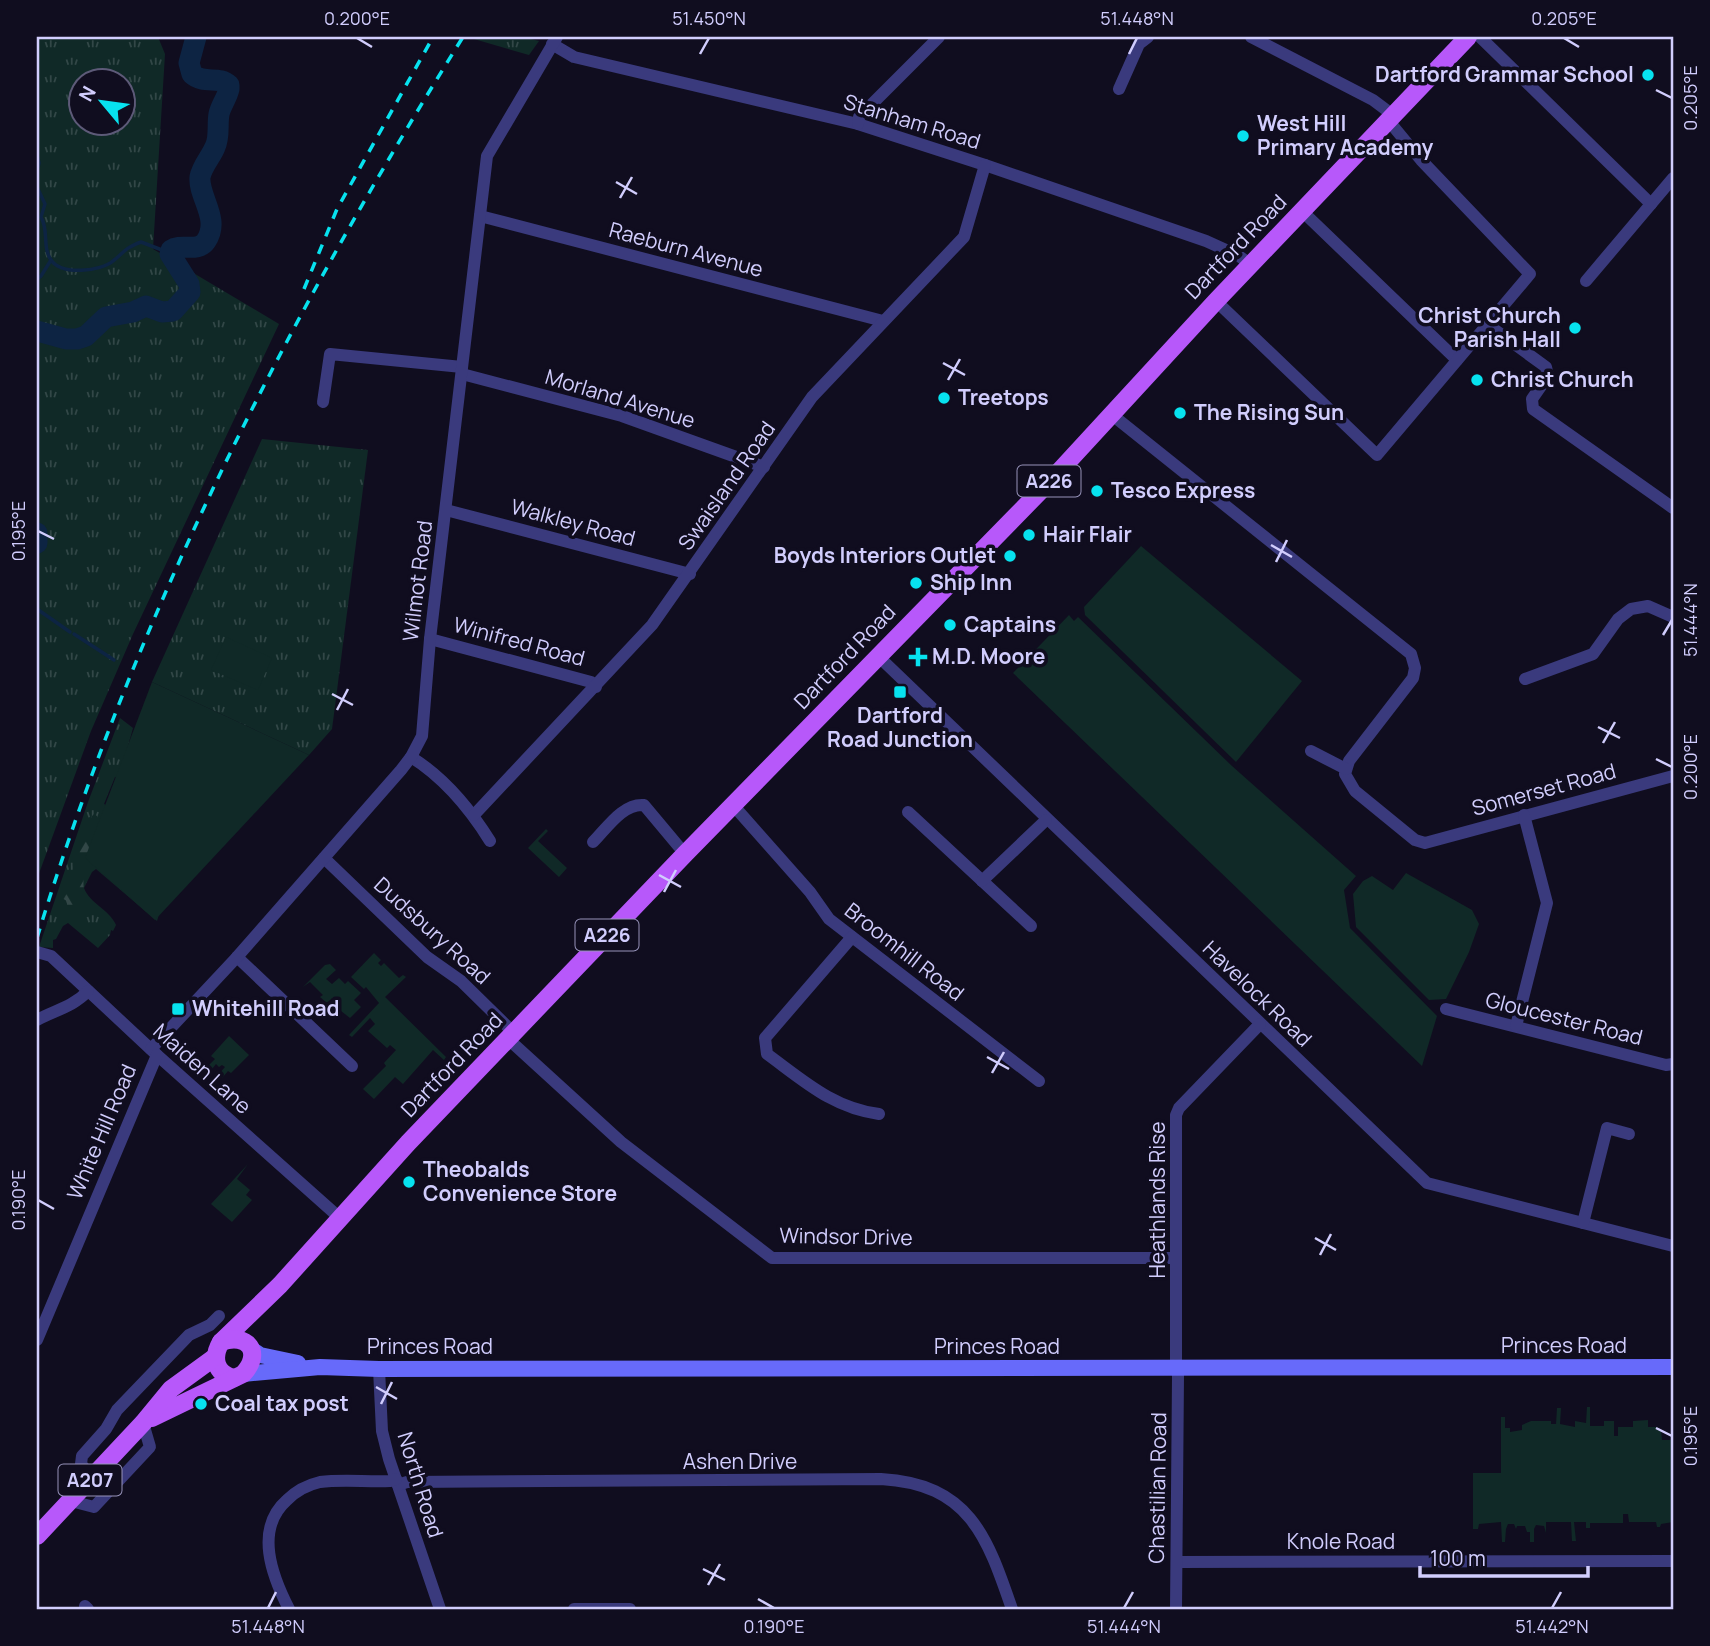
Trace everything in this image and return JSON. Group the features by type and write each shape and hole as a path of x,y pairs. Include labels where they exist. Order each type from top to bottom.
{"main road":[{"name":"Dartford Road","path":"218,1350 408,1143 685,854 1053,478 1216,301 1468,37"},
{"name":"Dartford Road","path":"249,1345 246,1334 256,1310"},
{"path":"232,1338 249,1345 253,1359 239,1376 226,1375 218,1369 218,1350 232,1338"},
{"name":"Princes Road","path":"249,1345 275,1359 320,1367 379,1369 1673,1367"},
{"name":"A207","path":"37,1536 172,1389 218,1350"},
{"name":"Princes Road","path":"239,1376 320,1367"},
{"name":"A207","path":"143,1423 239,1376"}],"street":[{"path":"858,124 859,117 939,37"},
{"path":"1119,89 1139,44 1148,37"},
{"path":"1216,301 1377,456 1530,274 1421,160 1390,117 1373,100 1251,37"},
{"path":"1480,37 1651,204"},
{"name":"Stanham Road","path":"555,40 574,57 858,124 985,165 1206,241 1239,256 1251,265"},
{"name":"Wilmot Road","path":"154,1052 411,757 422,736 430,639 487,156 555,40"},
{"name":"Swaisland Road","path":"474,815 652,625 812,397 964,237 985,165"},
{"path":"1586,281 1673,178"},
{"path":"1302,211 1457,360"},
{"name":"Raeburn Avenue","path":"480,216 883,321"},
{"path":"1487,324 1546,367 1548,376 1532,399 1533,409 1673,508"},
{"name":"Morland Avenue","path":"323,402 330,354 462,371 622,416 764,467"},
{"path":"1111,414 1412,656 1415,668 1413,678 1346,769 1311,751"},
{"name":"Walkley Road","path":"446,510 690,574"},
{"path":"1525,679 1592,654 1599,649 1616,621 1631,610 1651,607 1673,617"},
{"name":"Winifred Road","path":"430,639 591,682 596,687"},
{"name":"Havelock Road","path":"878,656 1427,1183 1673,1245"},
{"path":"411,757 426,767 474,815 490,841"},
{"name":"Somerset Road","path":"1346,769 1346,778 1355,790 1415,840 1425,843 1673,776"},
{"path":"593,842 627,808 634,804 644,805 685,854"},
{"name":"Broomhill Road","path":"733,805 810,892 829,919 1039,1081"},
{"path":"908,812 1031,926"},
{"path":"1516,1026 1547,903 1524,815"},
{"path":"982,881 1046,820"},
{"name":"Dudsbury Road","path":"324,858 427,957 461,981 511,1036"},
{"path":"852,937 765,1038 767,1054 830,1100 858,1112 879,1114"},
{"name":"Maiden Lane","path":"37,952 51,956 341,1219"},
{"path":"237,957 352,1066"},
{"path":"37,1020 52,1012 67,1009 88,991"},
{"name":"Gloucester Road","path":"1446,1009 1666,1065 1673,1064"},
{"name":"Heathlands Rise","path":"1177,1368 1176,1115 1179,1108 1260,1024"},
{"name":"Windsor Drive","path":"511,1036 621,1142 772,1258 1177,1258"},
{"name":"White Hill Road","path":"37,1340 154,1052"},
{"path":"1583,1223 1606,1128 1629,1134"},
{"path":"92,1478 81,1464 82,1456 106,1429 117,1410 189,1335 210,1325 219,1317"},
{"name":"Chastilian Road","path":"1176,1609 1177,1368"},
{"name":"North Road","path":"379,1369 382,1431 440,1609"},
{"path":"154,1372 172,1389"},
{"path":"71,1500 94,1507 150,1447 143,1423"},
{"name":"Ashen Drive","path":"289,1609 276,1584 268,1556 269,1528 279,1506 296,1491 319,1482 881,1479 915,1483 936,1490 952,1501 985,1538 1012,1609"},
{"name":"Knole Road","path":"1177,1562 1673,1561"},
{"path":"574,1609 630,1609"}],"green space":[{"path":"37,37 158,37 165,54 153,249 279,324 133,634 91,731 37,879"},
{"path":"523,37 539,41 529,55 474,39"},
{"path":"262,439 368,450 332,729 309,755 152,682"},
{"path":"1141,546 1302,681 1236,762 1085,615 1084,607"},
{"path":"1069,615 1074,621 1078,617 1232,766 1356,876 1344,890 1350,928 1437,1016 1422,1066 1013,673"},
{"path":"226,637 272,658 258,690 211,670"},
{"path":"152,682 309,755 155,920 85,858"},
{"path":"120,718 133,728 126,753 124,781 115,777 104,804 113,809 159,914 157,921 96,869 84,888 113,919 116,925 113,931 111,930 110,935 98,948 68,923 53,940 53,948 39,947 88,802"},
{"path":"94,814 97,816 98,829 84,874 84,907 70,908 67,901 60,897 74,871 73,860"},
{"path":"546,829 548,831 538,841 567,868 559,877 528,848"},
{"path":"1406,873 1472,910 1479,924 1469,952 1446,999 1429,1000 1356,927 1353,894 1363,881 1372,876 1393,890"},
{"path":"374,953 381,960 378,963 381,966 384,963 399,978 403,975 406,977 385,997 446,1057 444,1060 433,1050 403,1084 395,1077 374,1099 363,1089 386,1066 384,1063 396,1050 390,1045 387,1048 368,1031 375,1024 370,1018 352,1037 349,1035 379,1003 366,987 364,989 351,977"},
{"path":"330,964 336,970 326,979 332,984 339,978 345,984 348,981 361,993 354,1000 361,1007 350,1018 336,1007 338,1004 332,998 327,1003 320,997 323,995 310,982 303,987 325,965"},
{"path":"229,1036 249,1055 222,1078 218,1075 225,1067 216,1064 212,1069 208,1066 215,1059 211,1056"},
{"path":"248,1164 237,1179 250,1190 246,1195 252,1200 232,1222 211,1204"},
{"path":"1587,1407 1590,1407 1590,1426 1604,1426 1604,1421 1614,1421 1614,1436 1618,1436 1618,1427 1633,1427 1633,1421 1648,1420 1648,1427 1661,1430 1662,1440 1672,1440 1673,1522 1657,1527 1656,1522 1629,1522 1628,1514 1623,1514 1623,1523 1590,1523 1590,1528 1586,1528 1586,1522 1574,1522 1576,1541 1572,1541 1571,1522 1546,1522 1546,1533 1544,1526 1536,1525 1534,1542 1530,1542 1530,1532 1527,1532 1525,1526 1517,1526 1516,1529 1514,1524 1508,1524 1505,1542 1502,1542 1501,1522 1479,1524 1478,1529 1473,1529 1473,1473 1501,1473 1501,1417 1505,1417 1505,1428 1510,1428 1510,1432 1522,1430 1522,1425 1531,1421 1551,1421 1551,1424 1556,1424 1557,1408 1561,1408 1560,1424 1575,1427 1575,1421 1586,1423"}],"waterway":[{"path":"37,331 66,339 77,339 86,336 106,317 133,312 146,306 162,312 173,311 190,292 189,284 170,254 175,248 203,245 210,233 210,216 200,177 217,143 219,114 229,89 225,82 201,79 192,74 189,63 196,37"},
{"path":"37,155 37,171"},
{"path":"37,187 45,204 41,217 45,227 48,255 56,265 72,270 100,267 141,242 162,250"},
{"path":"37,279 51,260"},
{"path":"37,533 37,543"},
{"path":"37,609 70,632"},
{"path":"74,634 114,660"}],"railway":[{"path":"304,289 337,209 433,37"},
{"path":"37,938 76,819 120,702 220,473 276,361 336,251 463,37"}],"place":[{"name":"Dartford Grammar School","path":"1648,75"},
{"name":"West Hill Primary Academy","path":"1243,136"},
{"name":"Christ Church Parish Hall","path":"1575,328"},
{"name":"Christ Church","path":"1477,380"},
{"name":"Treetops","path":"944,398"},
{"name":"The Rising Sun","path":"1180,413"},
{"name":"Tesco Express","path":"1097,491"},
{"name":"Hair Flair","path":"1029,535"},
{"name":"Boyds Interiors Outlet","path":"1010,556"},
{"name":"Ship Inn","path":"916,583"},
{"name":"Captains","path":"950,625"},
{"name":"M.D. Moore","path":"918,657"},
{"name":"Dartford Road Junction","path":"900,692"},
{"name":"Whitehill Road","path":"178,1009"},
{"name":"Theobalds Convenience Store","path":"409,1182"},
{"name":"Coal tax post","path":"201,1404"}]}
